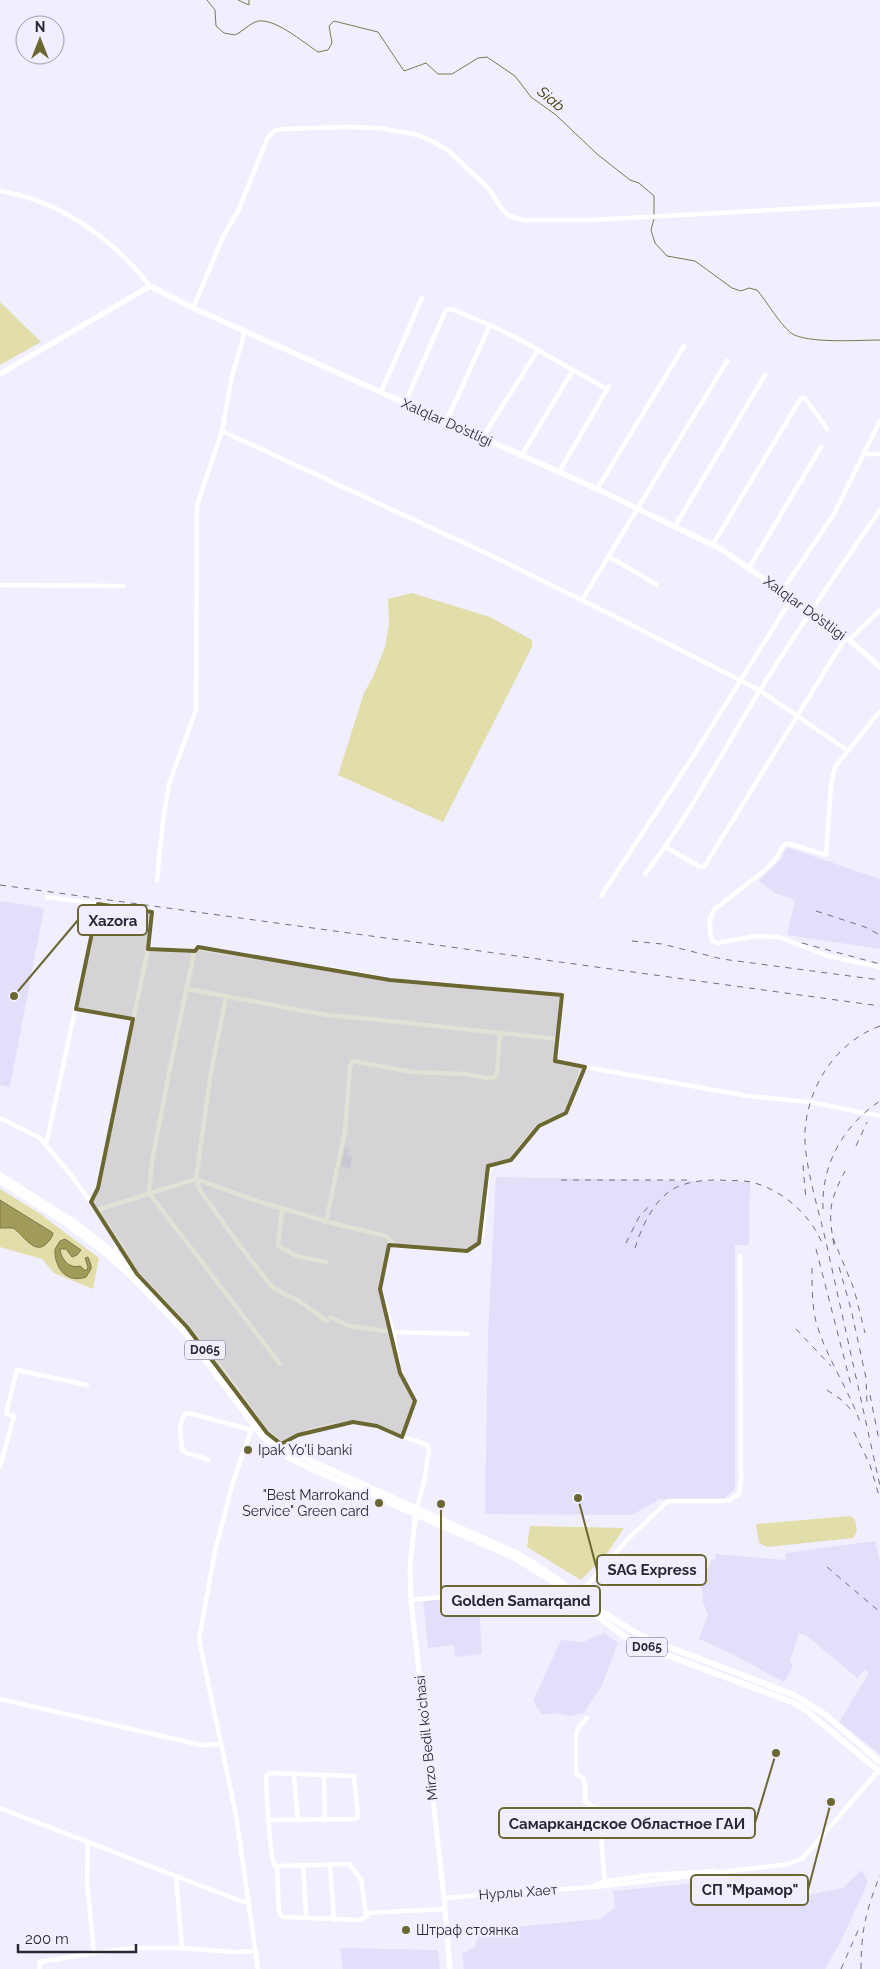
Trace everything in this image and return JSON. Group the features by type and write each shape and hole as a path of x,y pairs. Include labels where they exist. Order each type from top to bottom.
{"main road":[{"name":"Xalqlar Do’stligi","path":"150,286 192,308 559,472 713,544 810,610 880,667"},
{"path":"0,374 150,286"},
{"name":"D065","path":"0,1175 77,1224 137,1274 187,1327 263,1437 273,1446 299,1463 518,1554 544,1568 626,1628 648,1639 794,1695 826,1715 880,1762"},
{"name":"D065","path":"0,1181 114,1256 183,1330 255,1425 281,1444 313,1462 513,1557 552,1581 624,1636 653,1650 792,1702 807,1711 879,1771"}],"street":[{"path":"192,308 223,237 238,211 268,137 274,131 282,129 379,128 418,135 450,152 489,189 509,216 523,220 591,220 880,204"},
{"path":"0,191 48,205 91,228 135,267 150,286"},
{"path":"381,392 422,298"},
{"path":"405,403 446,310 451,309 490,325 608,388 559,472"},
{"path":"446,422 490,325"},
{"path":"157,880 163,821 170,784 196,710 197,505 222,431 232,376 246,331"},
{"path":"597,490 684,346"},
{"path":"482,438 538,350"},
{"path":"582,600 727,361"},
{"path":"521,456 573,370"},
{"path":"675,526 765,375"},
{"path":"713,544 801,398 805,398 811,405 827,430"},
{"path":"782,591 834,514 880,421"},
{"path":"222,431 503,561 759,690 847,750"},
{"path":"749,568 821,447"},
{"path":"864,454 880,454"},
{"path":"645,874 666,847 759,690 810,610 880,510"},
{"path":"608,556 657,585"},
{"path":"0,585 123,586"},
{"path":"601,896 687,766 792,598"},
{"path":"666,847 700,867 704,867 796,715 847,639 880,610"},
{"path":"880,711 834,766 826,855 785,844 774,861 764,871 715,909 710,916 712,941 717,942 756,936 779,936 828,956 880,967"},
{"path":"47,897 152,912 148,949 98,1188 91,1202"},
{"path":"46,1145 98,904"},
{"path":"280,1364 149,1193 152,1161 170,1063 195,948 390,980 562,995 556,1059 563,1063 748,1096 810,1102 880,1116"},
{"path":"148,949 195,951"},
{"path":"187,989 326,1015 371,1018 557,1039"},
{"path":"226,997 211,1072 196,1180 200,1190 237,1242 273,1288 329,1319 349,1326 393,1332 468,1334"},
{"path":"76,1009 133,1019"},
{"path":"326,1222 345,1131 350,1066 353,1061 412,1072 495,1077 498,1072 500,1033"},
{"path":"97,1210 196,1180 326,1222 386,1236 396,1246 467,1251 474,1248 482,1236 488,1170 493,1165 511,1160 539,1126 566,1113 573,1099 581,1071 585,1067"},
{"path":"0,1118 40,1138 97,1210 137,1274"},
{"path":"282,1209 278,1246 297,1256 326,1262"},
{"path":"114,1256 116,1238"},
{"path":"390,1242 380,1289 393,1332 400,1373 415,1402 402,1437"},
{"path":"579,1594 629,1538 668,1501 722,1502 730,1500 739,1494 741,1480 740,1256"},
{"path":"0,1466 14,1416 6,1414 16,1370 87,1385"},
{"path":"208,1460 201,1456 185,1453 182,1450 180,1421 185,1414 255,1425 233,1482 215,1551 198,1639 236,1815 258,1969"},
{"path":"281,1444 306,1433 353,1422 377,1426 402,1437 425,1444 429,1448 424,1482 416,1511"},
{"name":"Mirzo Bedil ko'chasi","path":"416,1511 410,1566 411,1600 450,1969"},
{"path":"411,1600 454,1596"},
{"path":"0,1699 202,1745 220,1744"},
{"path":"587,1718 576,1730 576,1773 583,1778 585,1785 584,1801 599,1811 605,1884"},
{"name":"Нурлы Хает","path":"444,1898 591,1886 700,1871 727,1872 789,1864 803,1858 879,1771"},
{"path":"269,1820 326,1820 354,1819 358,1817 354,1776 269,1773 266,1776 269,1820 272,1863 275,1866 350,1864 360,1879 367,1916 360,1920 282,1917 279,1915 277,1866"},
{"path":"294,1775 298,1820"},
{"path":"324,1776 326,1820"},
{"path":"0,1808 88,1844 243,1902 248,1901"},
{"path":"88,1844 87,1882 94,1953"},
{"path":"330,1864 334,1920"},
{"path":"303,1865 306,1917"},
{"path":"176,1876 182,1948"},
{"path":"366,1912 445,1909"},
{"path":"39,1969 40,1962 133,1948 182,1948 233,1952 256,1951"}],"highlighted area":[{"path":"98,904 152,912 148,949 195,951 198,947 390,980 562,995 555,1061 585,1067 566,1113 539,1126 511,1160 488,1166 479,1243 467,1251 389,1245 380,1289 400,1373 415,1401 402,1437 377,1426 353,1422 298,1435 281,1444 267,1433 187,1327 137,1274 91,1202 98,1188 133,1019 76,1009"}],"shaded area":[{"path":"0,302 41,342 0,365"},
{"path":"412,593 490,617 532,640 532,647 443,822 338,775 364,693 373,677 385,647 389,624 388,599"},
{"path":"786,847 880,879 880,949 787,935 795,900 775,893 759,881 782,858"},
{"path":"0,901 44,908 10,1087 0,1085"},
{"path":"345,1148 349,1149 347,1156 352,1157 350,1169 340,1166"},
{"path":"496,1177 750,1182 749,1245 735,1245 735,1489 723,1500 660,1499 632,1515 485,1514 488,1336"},
{"path":"0,1189 39,1213 99,1258 93,1289 54,1273 42,1259 0,1247"},
{"path":"0,1200 53,1233 50,1240 42,1247 33,1246 13,1228 0,1228"},
{"path":"65,1239 81,1250 72,1257 66,1249 60,1249 62,1256 69,1265 80,1266 86,1271 88,1267 85,1258 88,1257 91,1269 86,1277 73,1278 63,1273 59,1268 55,1249 60,1241"},
{"path":"850,1516 855,1519 857,1532 853,1538 767,1547 759,1543 756,1524"},
{"path":"530,1526 624,1528 608,1552 581,1580 527,1547"},
{"path":"875,1541 880,1561 880,1754 839,1722 869,1673 865,1669 857,1678 808,1637 799,1633 790,1661 793,1666 784,1682 732,1654 699,1639 708,1615 700,1586 712,1559 715,1560 716,1554 785,1560 786,1553"},
{"path":"478,1592 482,1654 455,1657 454,1645 428,1648 423,1598"},
{"path":"604,1633 618,1643 602,1685 584,1713 569,1716 555,1713 542,1715 533,1701 561,1640 583,1642"},
{"path":"862,1870 868,1882 841,1941 825,1969 464,1969 462,1952 465,1953 475,1946 479,1930 601,1919 615,1907 613,1891 799,1873 799,1897 843,1888"},
{"path":"340,1948 438,1950 440,1969 343,1969"}],"waterway":[{"name":"Siab","path":"207,0 215,10 216,26 224,33 235,35 255,22 270,22 288,31 318,52 328,50 332,43 329,26 334,21 378,32 404,71 426,63 438,74 452,74 478,58 487,57 515,76 531,97 556,115 597,154 630,180 639,183 654,196 654,215"},
{"name":"Siab","path":"238,0 249,5 249,0"},
{"name":"Siab","path":"654,219 651,230 655,243 667,256 695,261 732,288 741,291 749,288 757,290 791,333 808,339 820,340 880,340"}],"railway":[{"path":"0,885 880,1006"},
{"path":"816,911 865,927 880,935"},
{"path":"632,941 662,944 722,959 880,980"},
{"path":"802,943 880,964"},
{"path":"880,1026 864,1033 850,1043 827,1068 818,1082 812,1098 807,1114 805,1131 806,1157 812,1186 880,1486"},
{"path":"823,1209 823,1192 826,1177 837,1147 856,1122 880,1101"},
{"path":"856,1146 867,1122"},
{"path":"803,1165 806,1200"},
{"path":"834,1245 831,1207 845,1171"},
{"path":"561,1180 691,1180"},
{"path":"635,1248 650,1214 661,1199 675,1188 686,1184 714,1180 751,1182 773,1190 802,1213 817,1232 822,1243"},
{"path":"626,1243 639,1217 650,1205"},
{"path":"833,1238 854,1289 865,1333"},
{"path":"816,1249 851,1385"},
{"path":"839,1267 851,1309 866,1378 867,1404"},
{"path":"812,1268 813,1302 820,1335 860,1422"},
{"path":"796,1329 831,1366"},
{"path":"827,1390 843,1401 853,1412"},
{"path":"870,1395 879,1440"},
{"path":"854,1432 870,1465 880,1499"},
{"path":"827,1567 880,1612"},
{"path":"861,1969 865,1921 880,1875"},
{"path":"841,1969 860,1926"}],"place":[{"name":"Xazora","path":"14,996"},
{"name":"Ipak Yo'li banki","path":"248,1450"},
{"name":"SAG Express","path":"578,1498"},
{"name":"\"Best Marrokand Service\" Green card","path":"379,1503"},
{"name":"Golden Samarqand","path":"441,1504"},
{"name":"Самаркандское Областное ГАИ","path":"776,1753"},
{"name":"СП \"Мрамор\"","path":"831,1802"},
{"name":"Штраф стоянка","path":"406,1930"}]}
